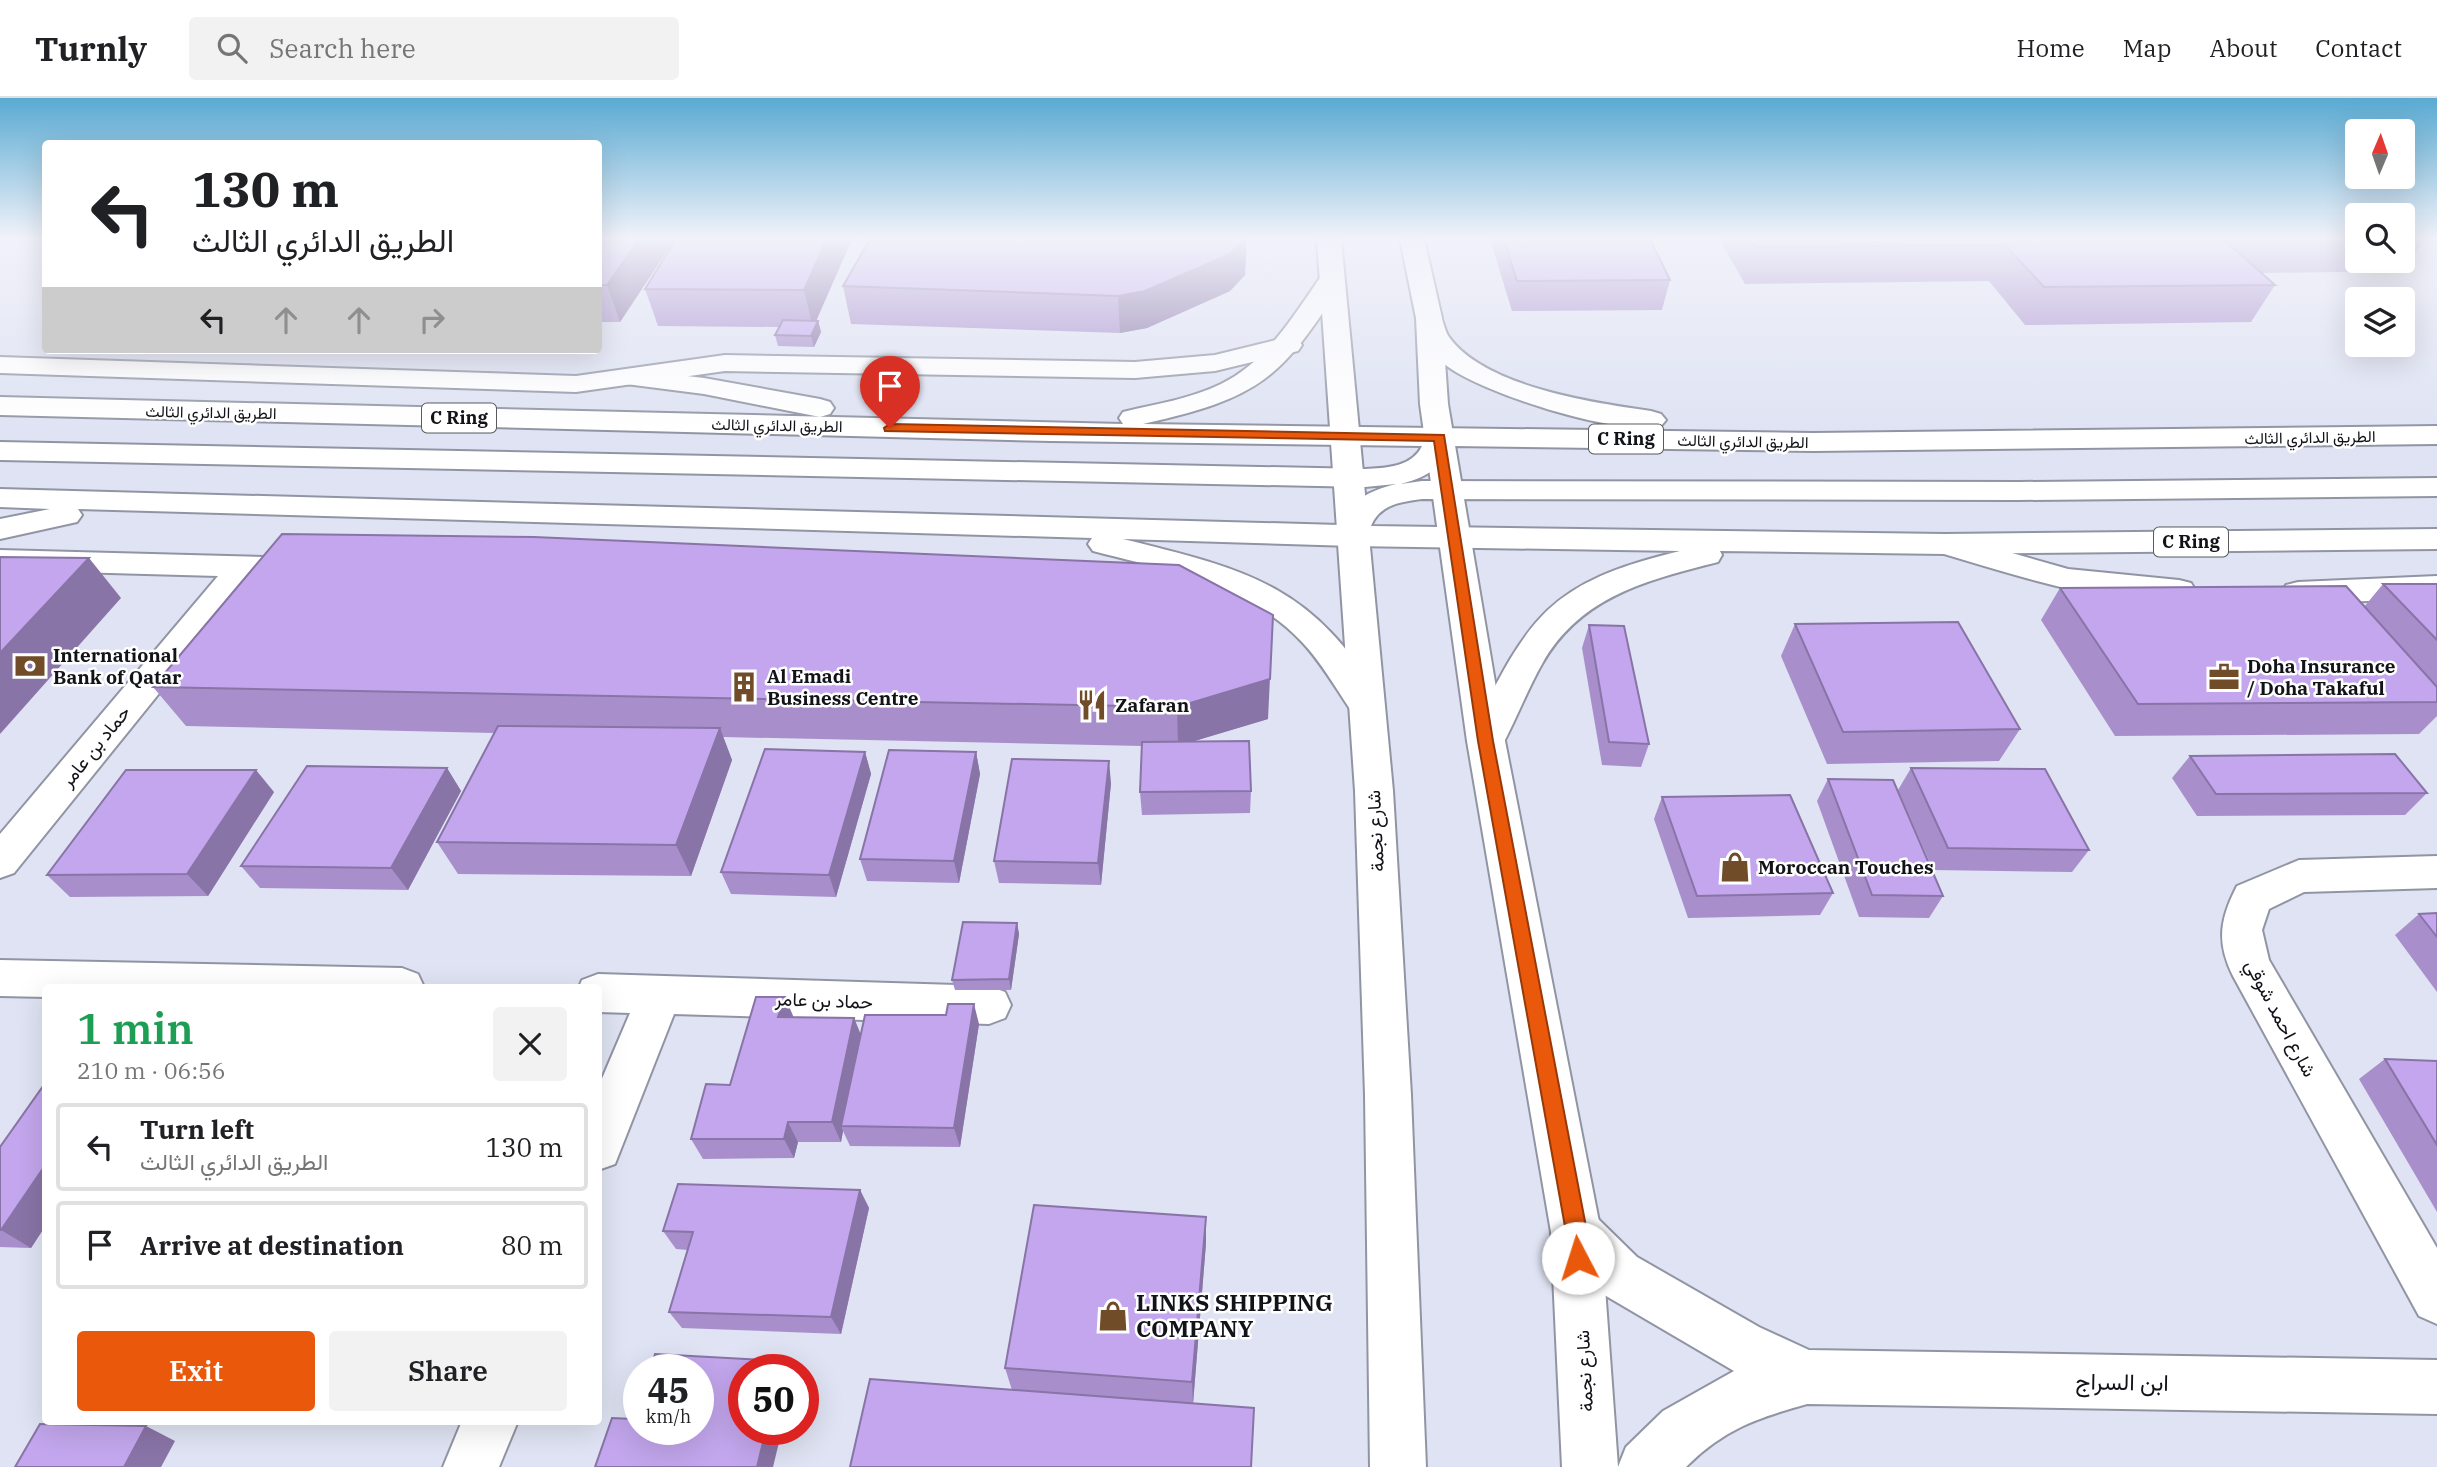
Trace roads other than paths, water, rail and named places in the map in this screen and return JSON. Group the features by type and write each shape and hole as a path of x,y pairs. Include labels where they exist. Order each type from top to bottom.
{"main road":[{"path":"1051,432 1136,418 1212,399 1254,379 1288,345 1316,303"},
{"name":"شارع نجمة","path":"1333,303 1374,791 1388,1095 1398,1467"},
{"name":"شارع نجمة","path":"1426,303 1434,404 1486,741 1576,1232 1590,1467"},
{"path":"1429,318 1436,338 1455,356 1489,378 1534,396 1612,414 1812,442"},
{"path":"0,365 576,384 636,378 725,363 1175,368 1253,356 1288,345"},
{"path":"636,378 704,386 918,429"},
{"name":"الطريق الدائري الثالث","path":"0,407 1051,432 1812,442 2437,435"},
{"path":"0,451 1347,479 1387,477 1410,472 1432,458 1440,437"},
{"path":"1352,536 1359,515 1382,497 1407,492 1447,490 2019,491 2437,487"},
{"path":"1567,489 1555,495 1548,503 1546,513 1552,524 1580,540"},
{"name":"C Ring","path":"0,498 1455,538 1945,544 2437,539"},
{"path":"0,529 127,502"},
{"path":"1041,527 1216,575 1267,597 1299,620 1321,642 1365,702"},
{"path":"1486,741 1540,639 1552,624 1577,603 1599,589 1638,573 1764,543"},
{"path":"1945,544 2067,579 2131,588 2210,593"},
{"path":"0,560 341,569"},
{"name":"حماد بن عامر","path":"0,862 244,566"},
{"path":"2262,594 2437,587"},
{"path":"1180,596 1260,606 1299,620"},
{"name":"شارع احمد شوقي","path":"2437,872 2299,876 2252,898 2241,930 2248,963 2437,1298"},
{"path":"0,978 243,984"},
{"name":"حماد بن عامر","path":"602,993 989,1005"},
{"path":"602,1138 659,995"},
{"name":"ابن السراج","path":"1576,1232 1619,1275 1740,1346 1807,1377"},
{"name":"ابن السراج","path":"1646,1467 1683,1431 1740,1395 1807,1377 2437,1387"},
{"path":"471,1467 488,1425"}],"place":[{"name":"International Bank of Qatar","path":"30,666"},
{"name":"Doha Insurance / Doha Takaful","path":"2224,677"},
{"name":"Al Emadi Business Centre","path":"744,687"},
{"name":"Zafaran","path":"1092,705"},
{"name":"Moroccan Touches","path":"1735,867"},
{"name":"LINKS SHIPPING COMPANY","path":"1113,1316"}]}
